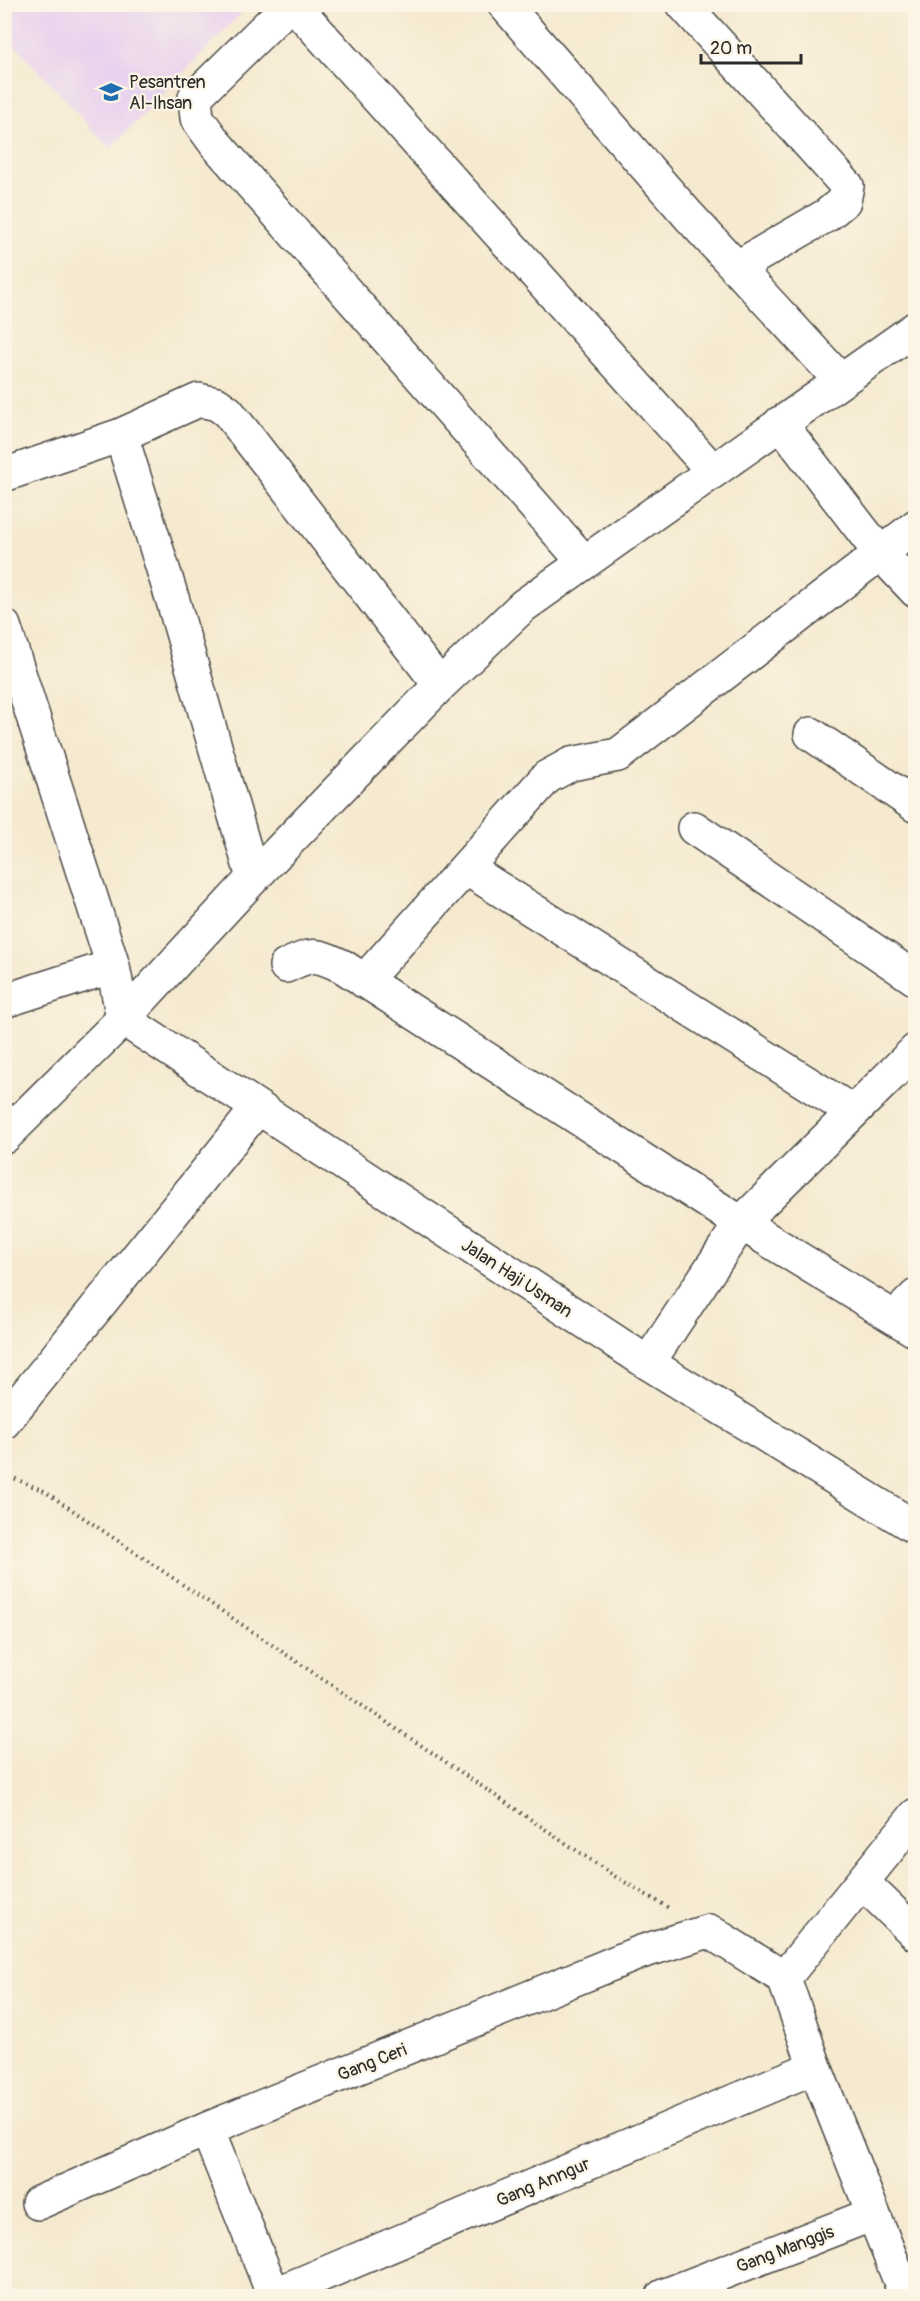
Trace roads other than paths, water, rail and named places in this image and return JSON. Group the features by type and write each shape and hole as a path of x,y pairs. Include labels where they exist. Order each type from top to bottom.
{"street":[{"path":"584,562 215,143 197,118 195,97 292,4 712,470"},
{"path":"504,4 736,268 841,381"},
{"path":"683,4 847,186 844,201 827,214 736,268"},
{"path":"4,1137 123,1019 254,878 441,685 523,606 915,328"},
{"path":"4,475 121,435 200,400 218,404 228,412 441,685"},
{"path":"780,423 879,552 915,591"},
{"path":"121,435 170,590 254,878"},
{"path":"364,981 547,777 572,764 618,755 915,526"},
{"path":"4,626 113,966 123,1019"},
{"path":"811,734 913,801"},
{"path":"694,828 915,979"},
{"path":"466,868 853,1112"},
{"path":"286,966 307,956 320,956 342,966 741,1223 909,1315"},
{"path":"4,1001 113,966"},
{"name":"Jalan Haji Usman","path":"123,1019 648,1363 915,1528"},
{"path":"648,1363 741,1223 915,1050"},
{"path":"4,1422 258,1109"},
{"path":"908,2288 873,2214 815,2067 784,1978 915,1815"},
{"path":"862,1882 915,1934"},
{"name":"Gang Ceri","path":"38,2203 207,2129 641,1952 709,1930 784,1978"},
{"name":"Gang Anngur","path":"273,2296 815,2067"},
{"path":"207,2129 273,2296"},
{"name":"Gang Manggis","path":"663,2296 873,2214"}],"place":[{"name":"Pesantren Al-Ihsan","path":"111,92"}]}
